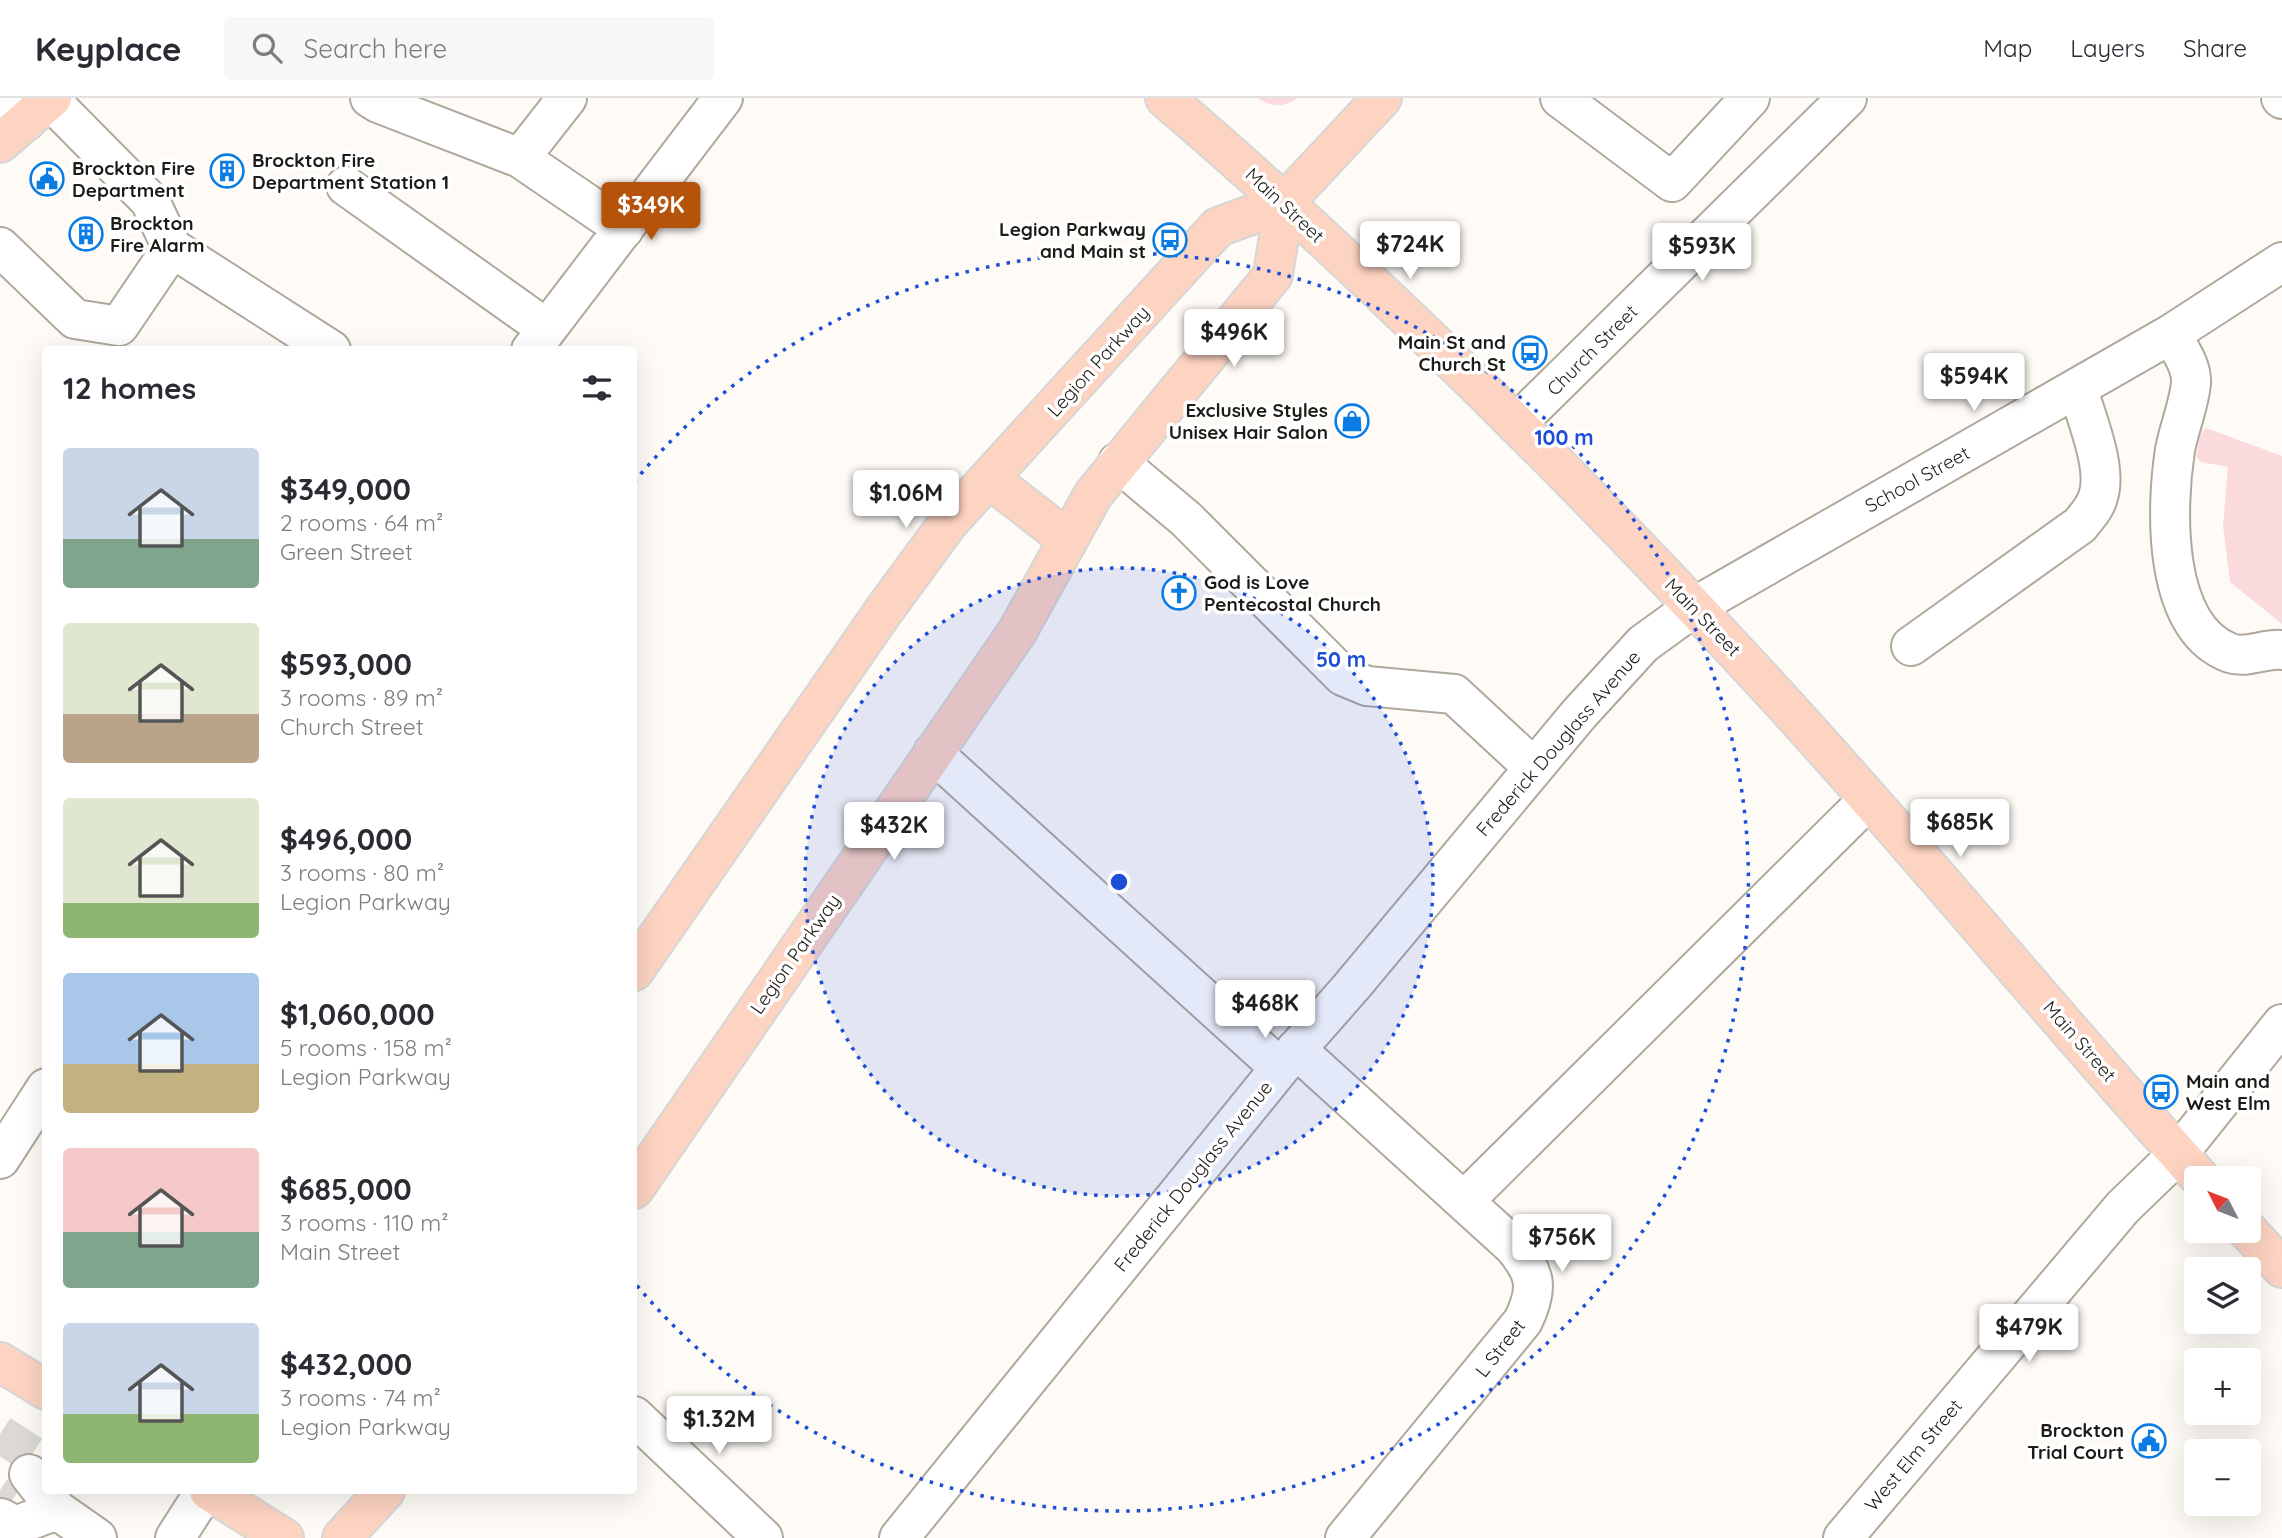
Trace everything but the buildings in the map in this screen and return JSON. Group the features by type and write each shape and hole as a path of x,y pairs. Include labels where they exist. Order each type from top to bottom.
{"main road":[{"name":"Main Street","path":"1165,98 1284,203 1516,425 1694,607 1868,800 2189,1166"},
{"path":"1284,203 1382,98"},
{"name":"Legion Parkway","path":"637,967 885,609 948,523 1218,227 1284,203 1273,275 1093,495 1017,632 637,1185"},
{"path":"990,480 1068,540"},
{"path":"2259,1243 2282,1268"},
{"path":"0,1362 42,1388"},
{"path":"219,1494 284,1538"},
{"path":"342,1538 382,1494"}],"street":[{"path":"370,98 520,158 624,229"},
{"path":"520,158 567,98"},
{"path":"346,186 539,339 723,98"},
{"path":"1560,98 1672,182 1750,98"},
{"name":"Church Street","path":"1516,425 1847,98"},
{"path":"25,113 150,201 172,248 325,346"},
{"path":"0,247 75,319 120,326 172,248"},
{"name":"School Street","path":"1694,607 2078,389 2171,334 2282,262"},
{"path":"2171,334 2189,369 2191,382 2176,449 2170,497 2172,543 2180,591 2196,626 2219,647 2242,655 2271,649 2282,650"},
{"path":"1912,646 2080,525 2093,510 2099,496 2100,469 2078,389"},
{"path":"1118,462 1186,519 1343,676 1367,686 1454,694 1534,768"},
{"name":"Frederick Douglass Avenue","path":"899,1538 1288,1058 1352,986 1579,714 1643,644 1694,607"},
{"name":"L Street","path":"933,753 1288,1058 1464,1201 1513,1246 1528,1264 1535,1284 1532,1302 1523,1321 1345,1538"},
{"path":"1464,1201 1868,800"},
{"name":"West Elm Street","path":"2189,1166 2282,1024"},
{"path":"0,1159 42,1094"},
{"name":"West Elm Street","path":"1843,1538 2123,1207 2184,1169"},
{"path":"637,1419 763,1538"},
{"path":"50,1494 97,1538"},
{"path":"175,1538 219,1494"}],"shaded area":[{"path":"1258,98 1298,98 1278,105"},
{"path":"2206,428 2282,456 2282,624 2230,582 2223,526 2228,467 2201,462 2196,457 2200,435"}],"tunnel":[{"path":"0,1434 39,1459"},
{"path":"0,1490 13,1499"}],"place":[{"name":"Brockton Fire Department Station 1","path":"227,171"},
{"name":"Brockton Fire Department","path":"47,179"},
{"name":"Brockton Fire Alarm","path":"86,234"},
{"name":"Legion Parkway and Main st","path":"1170,240"},
{"name":"Main St and Church St","path":"1530,353"},
{"name":"Exclusive Styles Unisex Hair Salon","path":"1352,421"},
{"name":"God is Love Pentecostal Church","path":"1179,593"},
{"name":"Main and West Elm","path":"2161,1092"},
{"name":"Brockton Trial Court","path":"2149,1441"}]}
